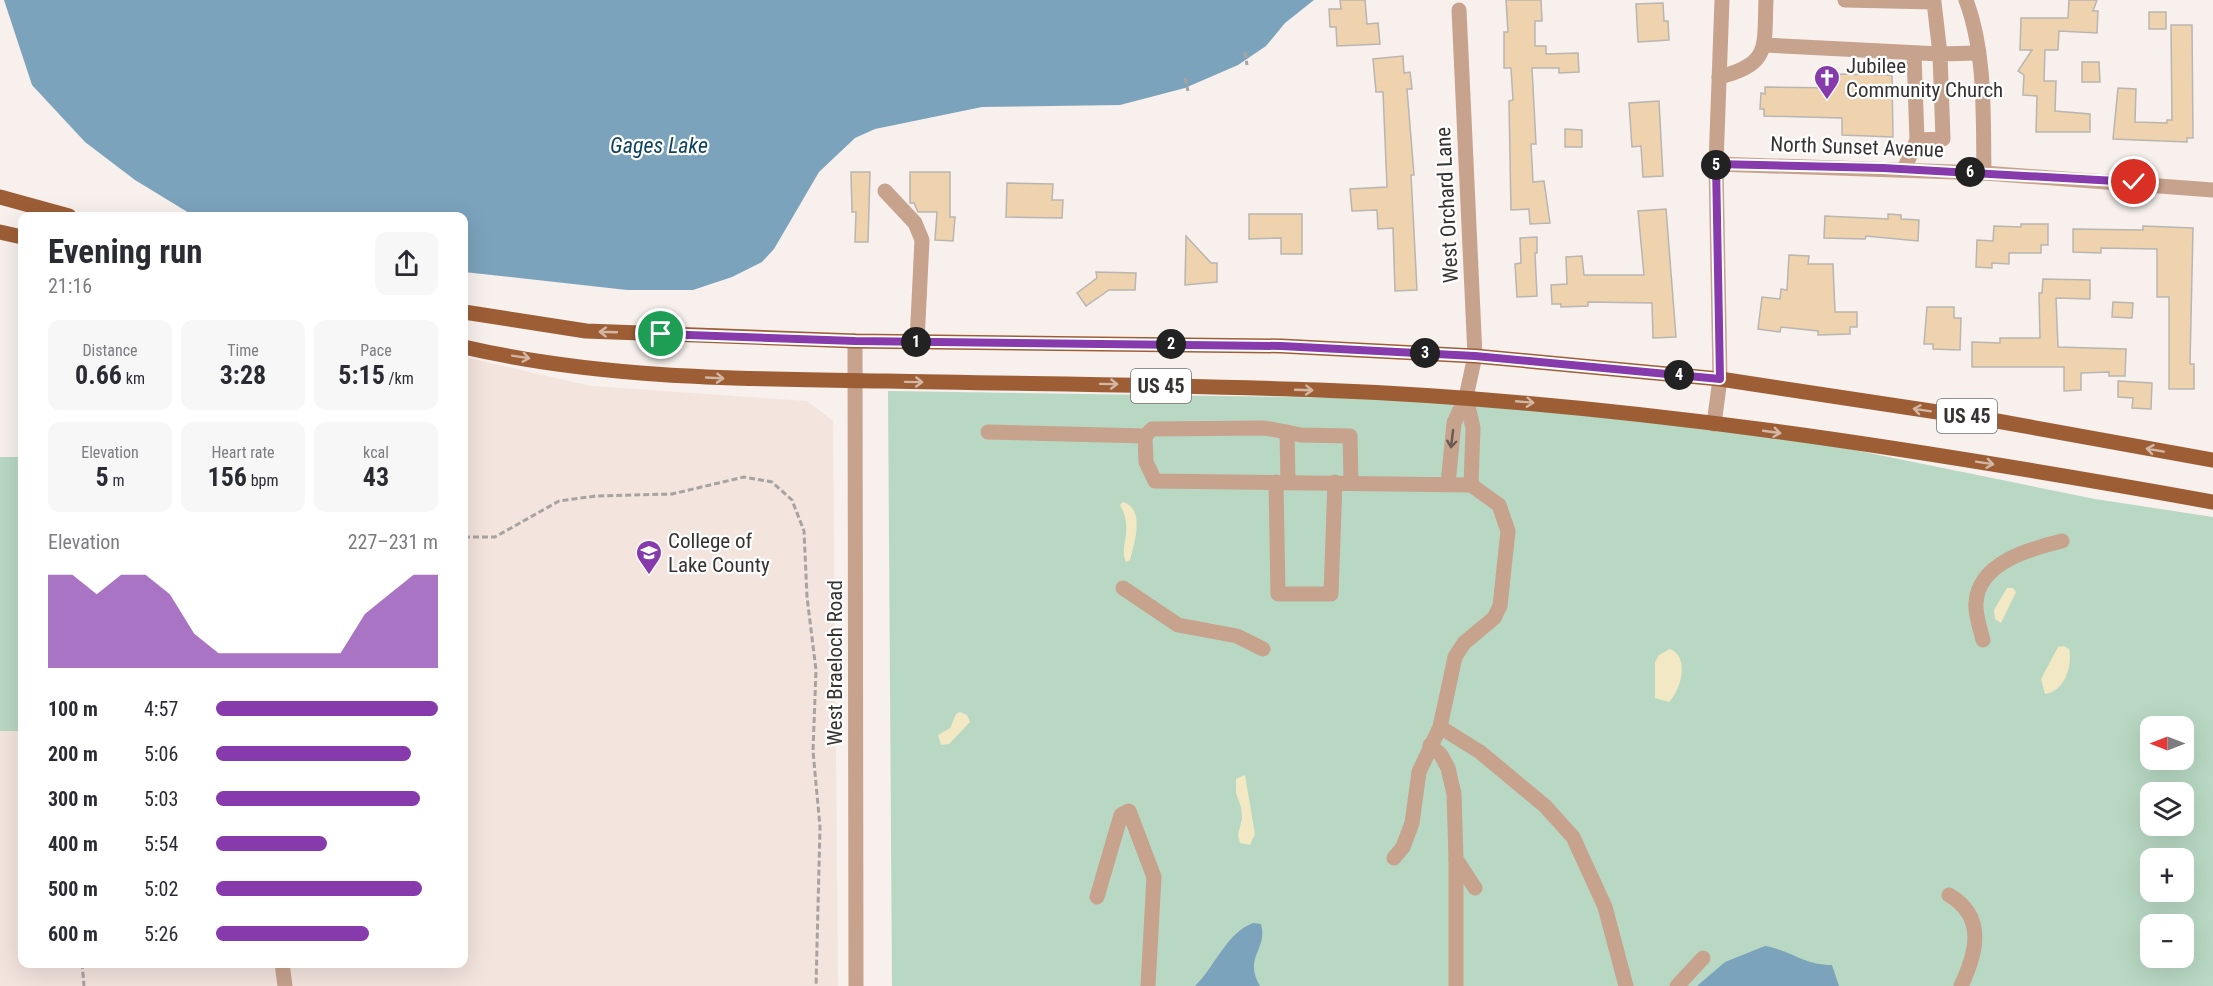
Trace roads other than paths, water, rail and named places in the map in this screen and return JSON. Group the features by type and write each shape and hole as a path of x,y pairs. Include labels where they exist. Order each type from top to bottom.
{"main road":[{"path":"0,197 54,212"},
{"path":"0,232 18,236"},
{"name":"US 45","path":"468,313 586,332 855,341 1281,346 1475,356 1720,379 1997,421 2213,460"},
{"name":"US 45","path":"468,348 603,371 719,379 1127,385 1466,397 1595,409 1907,450 2213,502"}],"street":[{"path":"1714,424 1720,379 1716,164 1722,0"},
{"path":"1719,77 1742,71 1757,62 1764,45 1766,0"},
{"path":"1845,0 1934,2 1940,54 1943,139 1917,140"},
{"path":"1966,0 1977,53 1983,100 1984,173"},
{"name":"West Orchard Lane","path":"1459,10 1475,356 1466,397"},
{"path":"1764,45 1914,54 1977,53"},
{"path":"1904,169 1917,140 1914,54"},
{"name":"North Sunset Avenue","path":"1716,164 1984,173 2213,190"},
{"path":"885,191 915,223 922,240 923,260 917,342"},
{"name":"West Braeloch Road","path":"855,341 856,986"},
{"path":"1448,484 1454,423 1466,397"},
{"path":"1466,397 1473,428 1471,485"},
{"path":"988,432 1145,436 1152,429 1265,428 1287,432 1350,436 1351,482"},
{"path":"1287,432 1282,482 1278,594 1331,594 1335,482"},
{"path":"1145,436 1146,462 1155,481 1471,485 1499,506 1508,531 1500,606 1494,618 1464,643 1455,657 1440,727 1419,772 1412,823 1403,847 1394,858"},
{"path":"1983,640 1975,606 1977,593 1984,577 1998,565 2038,547 2062,541"},
{"path":"1123,588 1178,625 1237,636 1263,649"},
{"path":"1440,727 1480,752 1545,806 1573,837 1605,907 1626,986"},
{"path":"1430,745 1441,755 1452,786 1456,858 1456,986"},
{"path":"1097,897 1116,827 1121,815 1129,811 1154,877 1148,986"},
{"path":"1456,858 1475,888"},
{"path":"1949,895 1959,900 1968,912 1977,948 1961,986"},
{"path":"1677,986 1703,958"},
{"path":"283,968 285,986"}],"water":[{"name":"Gages Lake","path":"4,0 1314,0 1285,23 1266,46 1238,65 1185,88 1120,105 982,107 875,129 855,138 819,172 774,249 762,262 732,277 693,290 627,290 468,272 468,212 187,212 135,180 85,142 32,85"},
{"path":"1253,923 1261,924 1262,933 1254,967 1260,986 1195,986 1235,934"},
{"path":"1765,946 1813,963 1832,965 1839,986 1697,986 1725,962"}],"place":[{"name":"Jubilee Community Church","path":"1827,101"},
{"name":"College of Lake County","path":"649,576"}]}
